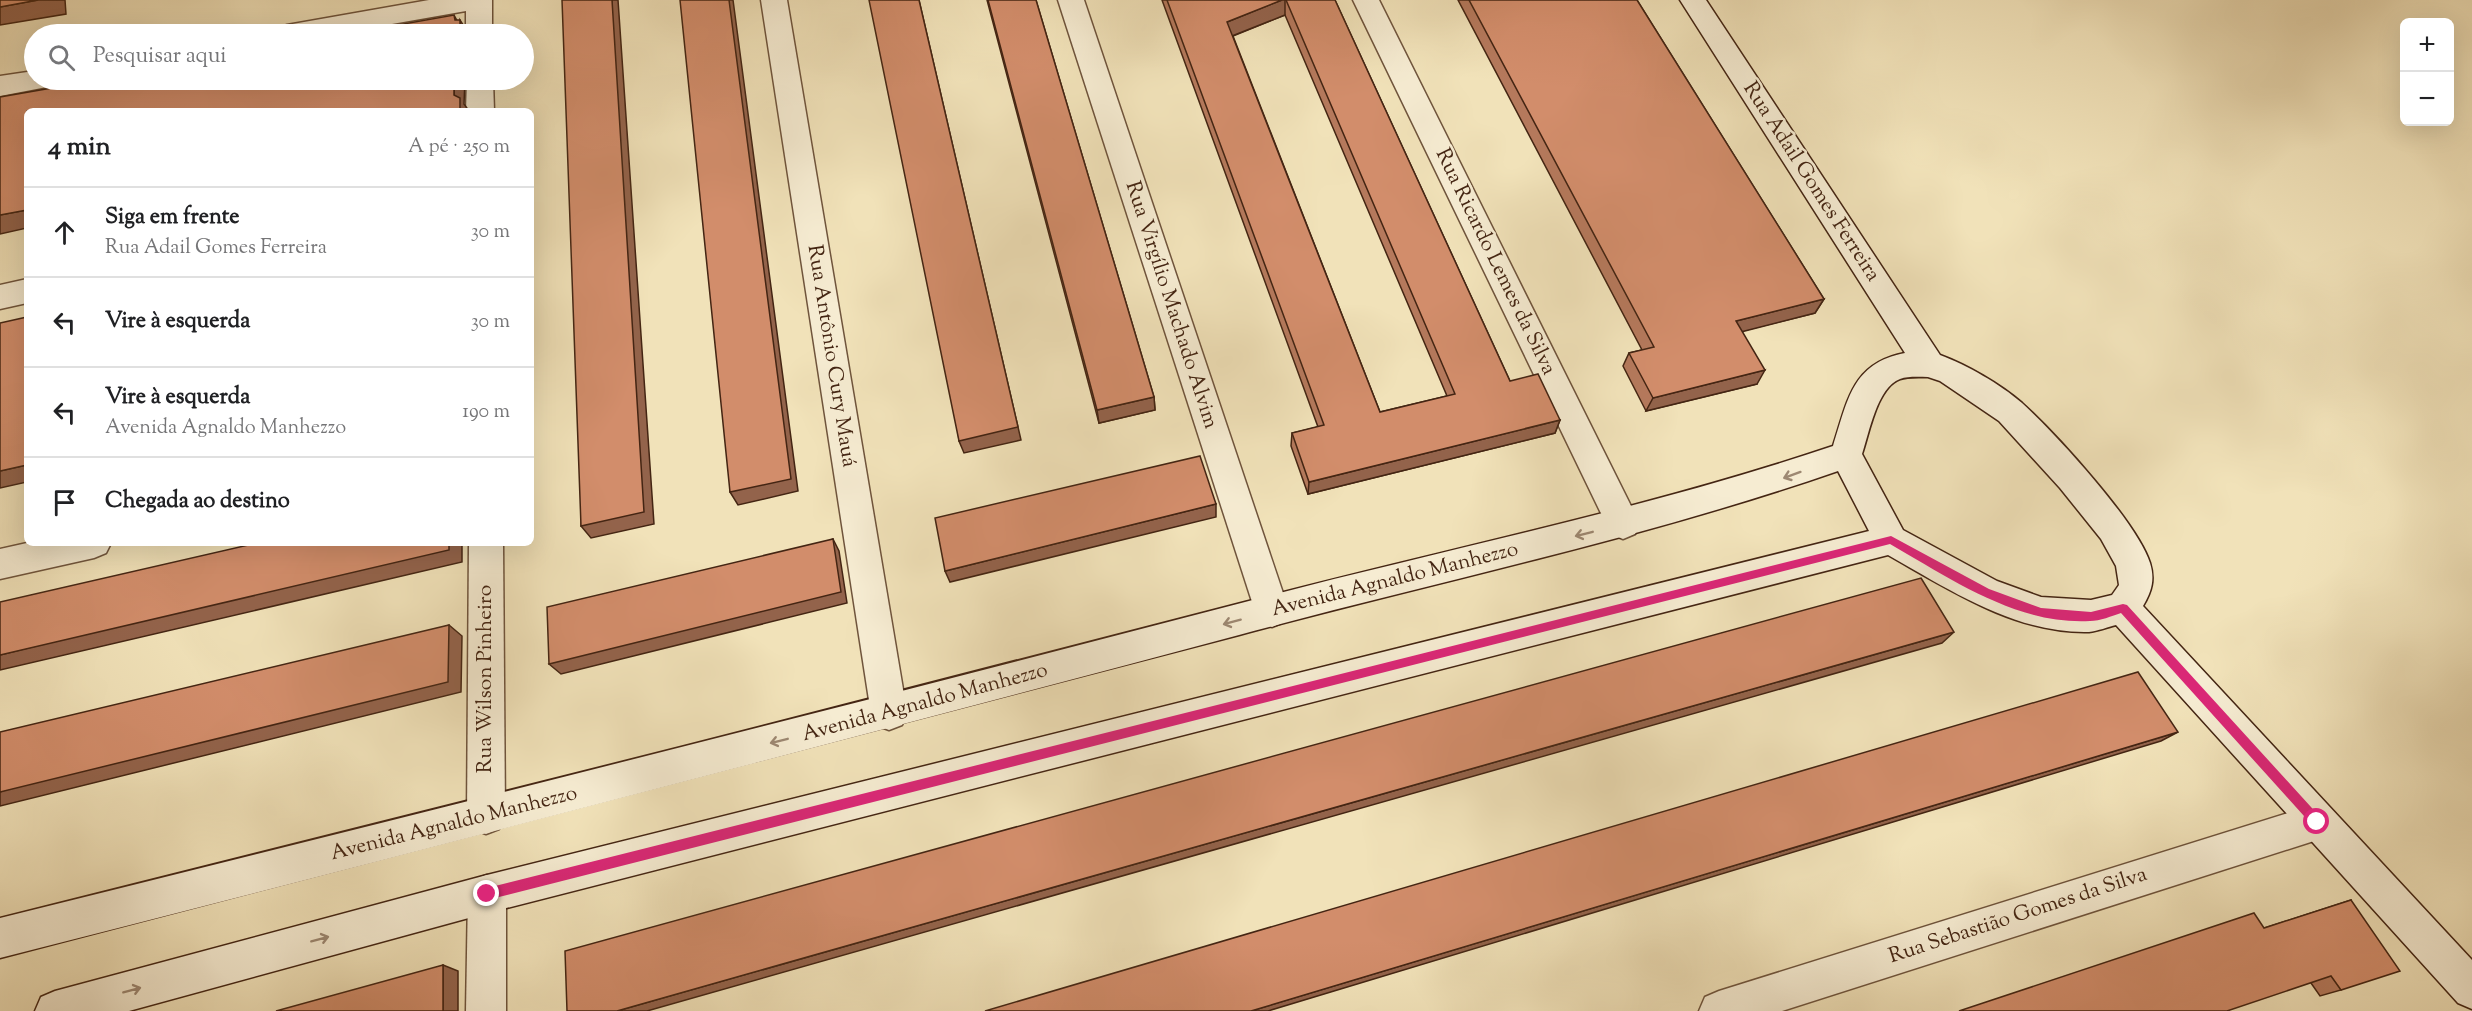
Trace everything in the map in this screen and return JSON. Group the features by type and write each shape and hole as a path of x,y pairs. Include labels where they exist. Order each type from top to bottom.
{"street":[{"path":"344,24 479,0 479,24"},
{"name":"Rua Antônio Cury Mauá","path":"774,0 889,713"},
{"name":"Rua Virgílio Machado Alvim","path":"1071,0 1272,611"},
{"name":"Rua Ricardo Lemes da Silva","path":"1366,0 1623,524"},
{"name":"Rua Adail Gomes Ferreira","path":"1693,0 1929,364"},
{"path":"0,86 24,82"},
{"path":"480,90 480,108"},
{"path":"0,297 24,292"},
{"path":"1929,364 1951,372 2010,412 2072,478 2106,520 2133,563 2136,587 2123,608 2091,616 2041,613 1985,592 1891,540 1846,455 1870,387 1882,374 1904,365 1929,364"},
{"name":"Avenida Agnaldo Manhezzo","path":"0,938 889,713 1272,611 1623,524 1774,481 1846,455"},
{"path":"55,1011 487,894 1891,540"},
{"path":"0,564 81,546"},
{"name":"Rua Wilson Pinheiro","path":"486,546 486,816"},
{"path":"2123,608 2472,989"},
{"name":"Rua Sebastião Gomes da Silva","path":"1719,1011 2317,822"},
{"path":"486,1011 487,894"}],"building":[{"path":"0,0 38,0 0,7"},
{"path":"562,0 612,0 644,512 581,526"},
{"path":"680,0 729,0 791,479 730,492"},
{"path":"869,0 919,0 1018,427 959,441"},
{"path":"988,0 1036,0 1154,397 1097,410"},
{"path":"1167,0 1282,0 1227,22 1380,412 1455,394 1286,0 1335,0 1510,381 1538,374 1560,420 1309,482 1292,433 1324,425"},
{"path":"1469,0 1637,0 1824,299 1736,321 1765,370 1653,398 1629,353 1654,347"},
{"path":"454,15 455,20 460,20 460,24 403,24"},
{"path":"40,90 454,90 454,95 460,98 460,108 24,108 24,211 0,215 0,97"},
{"path":"24,318 24,466 0,471 0,323"},
{"path":"1200,456 1216,504 945,571 935,518"},
{"path":"833,539 841,592 549,664 547,607"},
{"path":"244,546 449,546 449,550 0,655 0,602"},
{"path":"1921,578 1954,632 617,1011 567,1011 565,951"},
{"path":"449,625 448,682 0,792 0,732"},
{"path":"2138,672 2178,732 1251,1011 985,1011"},
{"path":"2351,900 2400,971 2341,990 2331,976 2227,1011 1959,1011 2254,913 2264,928"},
{"path":"443,965 443,1011 276,1011"}],"route":[{"path":"487,894 1891,540 1985,592 2041,613 2091,616 2123,608 2317,822"}]}
